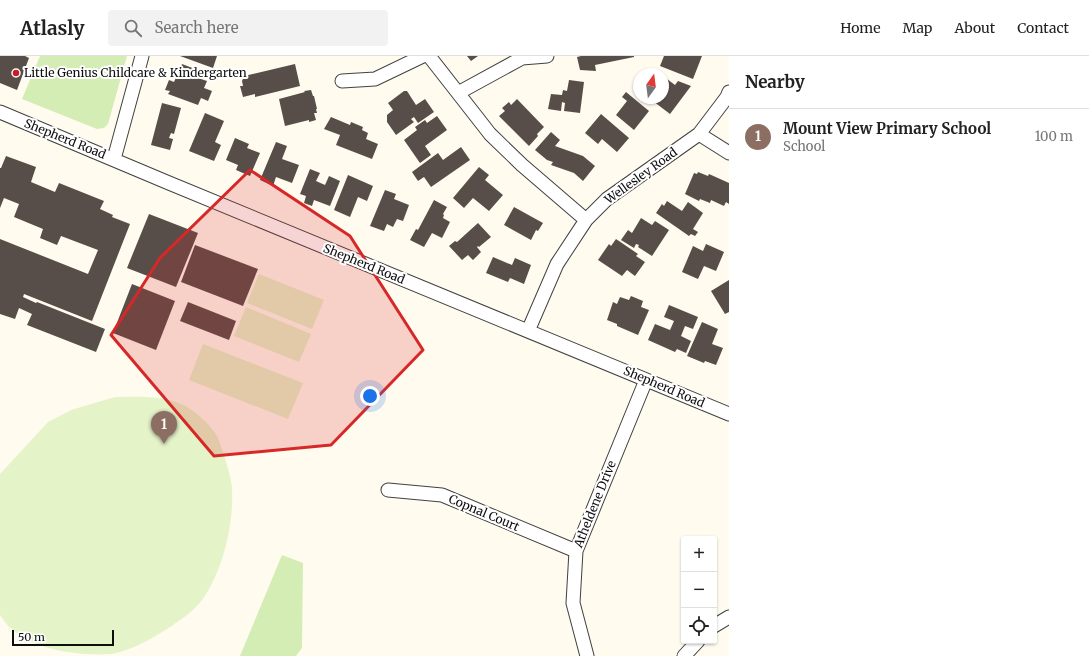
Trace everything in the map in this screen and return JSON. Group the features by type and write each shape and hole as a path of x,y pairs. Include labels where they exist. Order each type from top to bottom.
{"street":[{"path":"114,160 142,56"},
{"path":"342,81 375,79 423,56"},
{"path":"429,56 490,134 522,165 586,220"},
{"path":"458,93 522,58 547,56"},
{"name":"Wellesley Road","path":"528,331 557,264 586,220 606,199 699,134 727,97 729,92"},
{"name":"Shepherd Road","path":"0,112 175,186 729,414"},
{"path":"699,134 729,153"},
{"name":"Atheldene Drive","path":"586,656 573,603 576,551 646,380"},
{"name":"Copnal Court","path":"388,490 442,495 576,551"},
{"path":"717,624 729,617"},
{"path":"684,656 695,644"}],"highlighted area":[{"path":"250,170 350,236 423,350 331,445 214,456 111,335 160,258"}],"green space":[{"path":"40,56 127,56 108,124 104,128 97,129 22,99"},
{"path":"259,274 324,300 312,329 247,303"},
{"path":"246,307 311,334 299,362 234,336"},
{"path":"203,344 303,383 288,419 189,380"},
{"path":"115,397 148,397 173,401 196,413 206,422 219,440 230,477 232,502 229,532 226,547 216,575 202,600 186,616 147,641 119,652 112,654 73,653 46,647 33,642 9,626 0,615 0,474 48,422 71,410"},
{"path":"282,555 303,563 302,648 296,656 240,656"}],"building":[{"path":"0,56 25,56 29,58 17,90 0,83"},
{"path":"180,56 217,56 213,68"},
{"path":"467,56 478,56 471,61"},
{"path":"664,56 702,56 693,79 669,70 669,68 660,66"},
{"path":"577,57 634,57 595,65 596,71 580,70"},
{"path":"182,64 195,69 192,76 207,81 204,88 212,91 208,101 201,98 198,105 168,94 170,91 165,90 169,80 174,82"},
{"path":"295,64 300,86 255,97 255,94 243,97 240,86 243,86 242,81 244,76"},
{"path":"569,80 584,82 580,113 564,111 565,103 562,102 561,111 548,109 551,94 562,95 563,90 567,91"},
{"path":"669,80 675,85 678,81 691,86 670,114 657,104 669,104"},
{"path":"311,90 317,109 317,113 314,113 316,120 309,122 309,120 285,126 279,99"},
{"path":"404,91 407,91 416,105 425,99 434,112 418,123 414,117 411,119 414,122 396,135 387,122 387,115 393,110 388,103"},
{"path":"626,92 633,98 633,104 641,104 649,111 634,130 616,115 627,101 622,97"},
{"path":"517,99 544,127 529,146 499,116 505,111 502,108 509,102 511,105"},
{"path":"162,103 181,108 174,134 171,133 169,138 173,139 170,150 151,145"},
{"path":"205,113 224,121 215,142 221,145 214,161 189,151"},
{"path":"601,114 629,138 617,152 602,139 598,144 585,133"},
{"path":"437,116 447,130 425,146 431,155 420,163 404,140 417,130 415,127 425,120 427,123"},
{"path":"331,117 350,125 351,122 363,127 362,130 368,133 366,139 378,144 372,159 336,145 340,135 324,129"},
{"path":"551,132 560,140 555,146 583,156 595,166 583,181 574,173 551,165 553,162 547,160 535,150"},
{"path":"235,138 249,144 247,148 260,153 250,176 236,170 238,165 226,160"},
{"path":"276,142 287,146 282,159 299,165 292,183 276,177 273,186 260,180"},
{"path":"461,147 470,160 431,187 424,177 418,181 412,172 438,153 443,160"},
{"path":"6,156 36,167 31,182 55,192 59,183 104,201 100,209 113,215 112,217 130,224 92,321 24,294 23,297 105,329 96,352 27,325 32,314 19,308 15,319 0,314 0,239 88,274 98,250 61,236 57,245 40,238 43,229 14,217 19,204 4,198 0,208 0,168"},
{"path":"479,167 489,175 485,180 503,195 489,211 473,198 464,208 453,198"},
{"path":"310,169 320,173 316,181 325,185 329,176 340,181 330,206 314,200 312,206 304,203 306,196 300,194"},
{"path":"698,172 708,176 709,174 729,183 729,204 726,202 724,206 711,200 710,203 700,199 699,201 685,194 694,173 697,174"},
{"path":"348,175 373,186 367,201 358,197 350,217 334,210"},
{"path":"385,190 396,194 394,199 409,205 403,221 397,219 393,227 387,224 384,231 370,226"},
{"path":"434,200 447,207 443,214 443,218 450,222 442,238 432,233 424,247 410,240 416,229 418,230"},
{"path":"667,201 682,211 688,202 703,213 693,229 698,232 695,236 691,234 689,236 656,213 662,204 664,206"},
{"path":"514,207 543,223 538,231 536,230 531,240 504,225"},
{"path":"149,214 198,233 176,287 127,268"},
{"path":"641,218 652,225 655,221 669,230 652,256 638,247 639,245 636,244 634,248 621,240 628,230 632,233"},
{"path":"478,223 491,237 477,247 481,252 473,260 468,255 462,260 449,246 455,241 457,242"},
{"path":"616,239 638,254 636,256 645,262 635,276 627,270 622,276 598,260 609,244 611,246"},
{"path":"706,244 724,252 716,271 704,266 698,279 682,272 693,246 703,251"},
{"path":"195,245 258,269 243,306 181,282"},
{"path":"493,257 512,265 515,258 531,265 524,284 510,278 508,282 486,273"},
{"path":"729,280 729,312 725,314 711,291"},
{"path":"132,284 175,301 156,350 113,333"},
{"path":"631,296 643,301 641,307 649,310 638,335 607,320 613,302 617,304 620,297 629,300"},
{"path":"188,302 236,321 229,340 180,321"},
{"path":"669,305 698,317 693,329 685,326 681,336 691,341 686,353 677,349 675,352 648,340 655,324 670,330 674,321 664,317"},
{"path":"702,322 718,329 712,344 723,348 716,365 705,361 704,363 687,356"}],"place":[{"name":"Little Genius Childcare & Kindergarten","path":"16,73"},
{"name":"Mount View Primary School","path":"164,444"}]}
